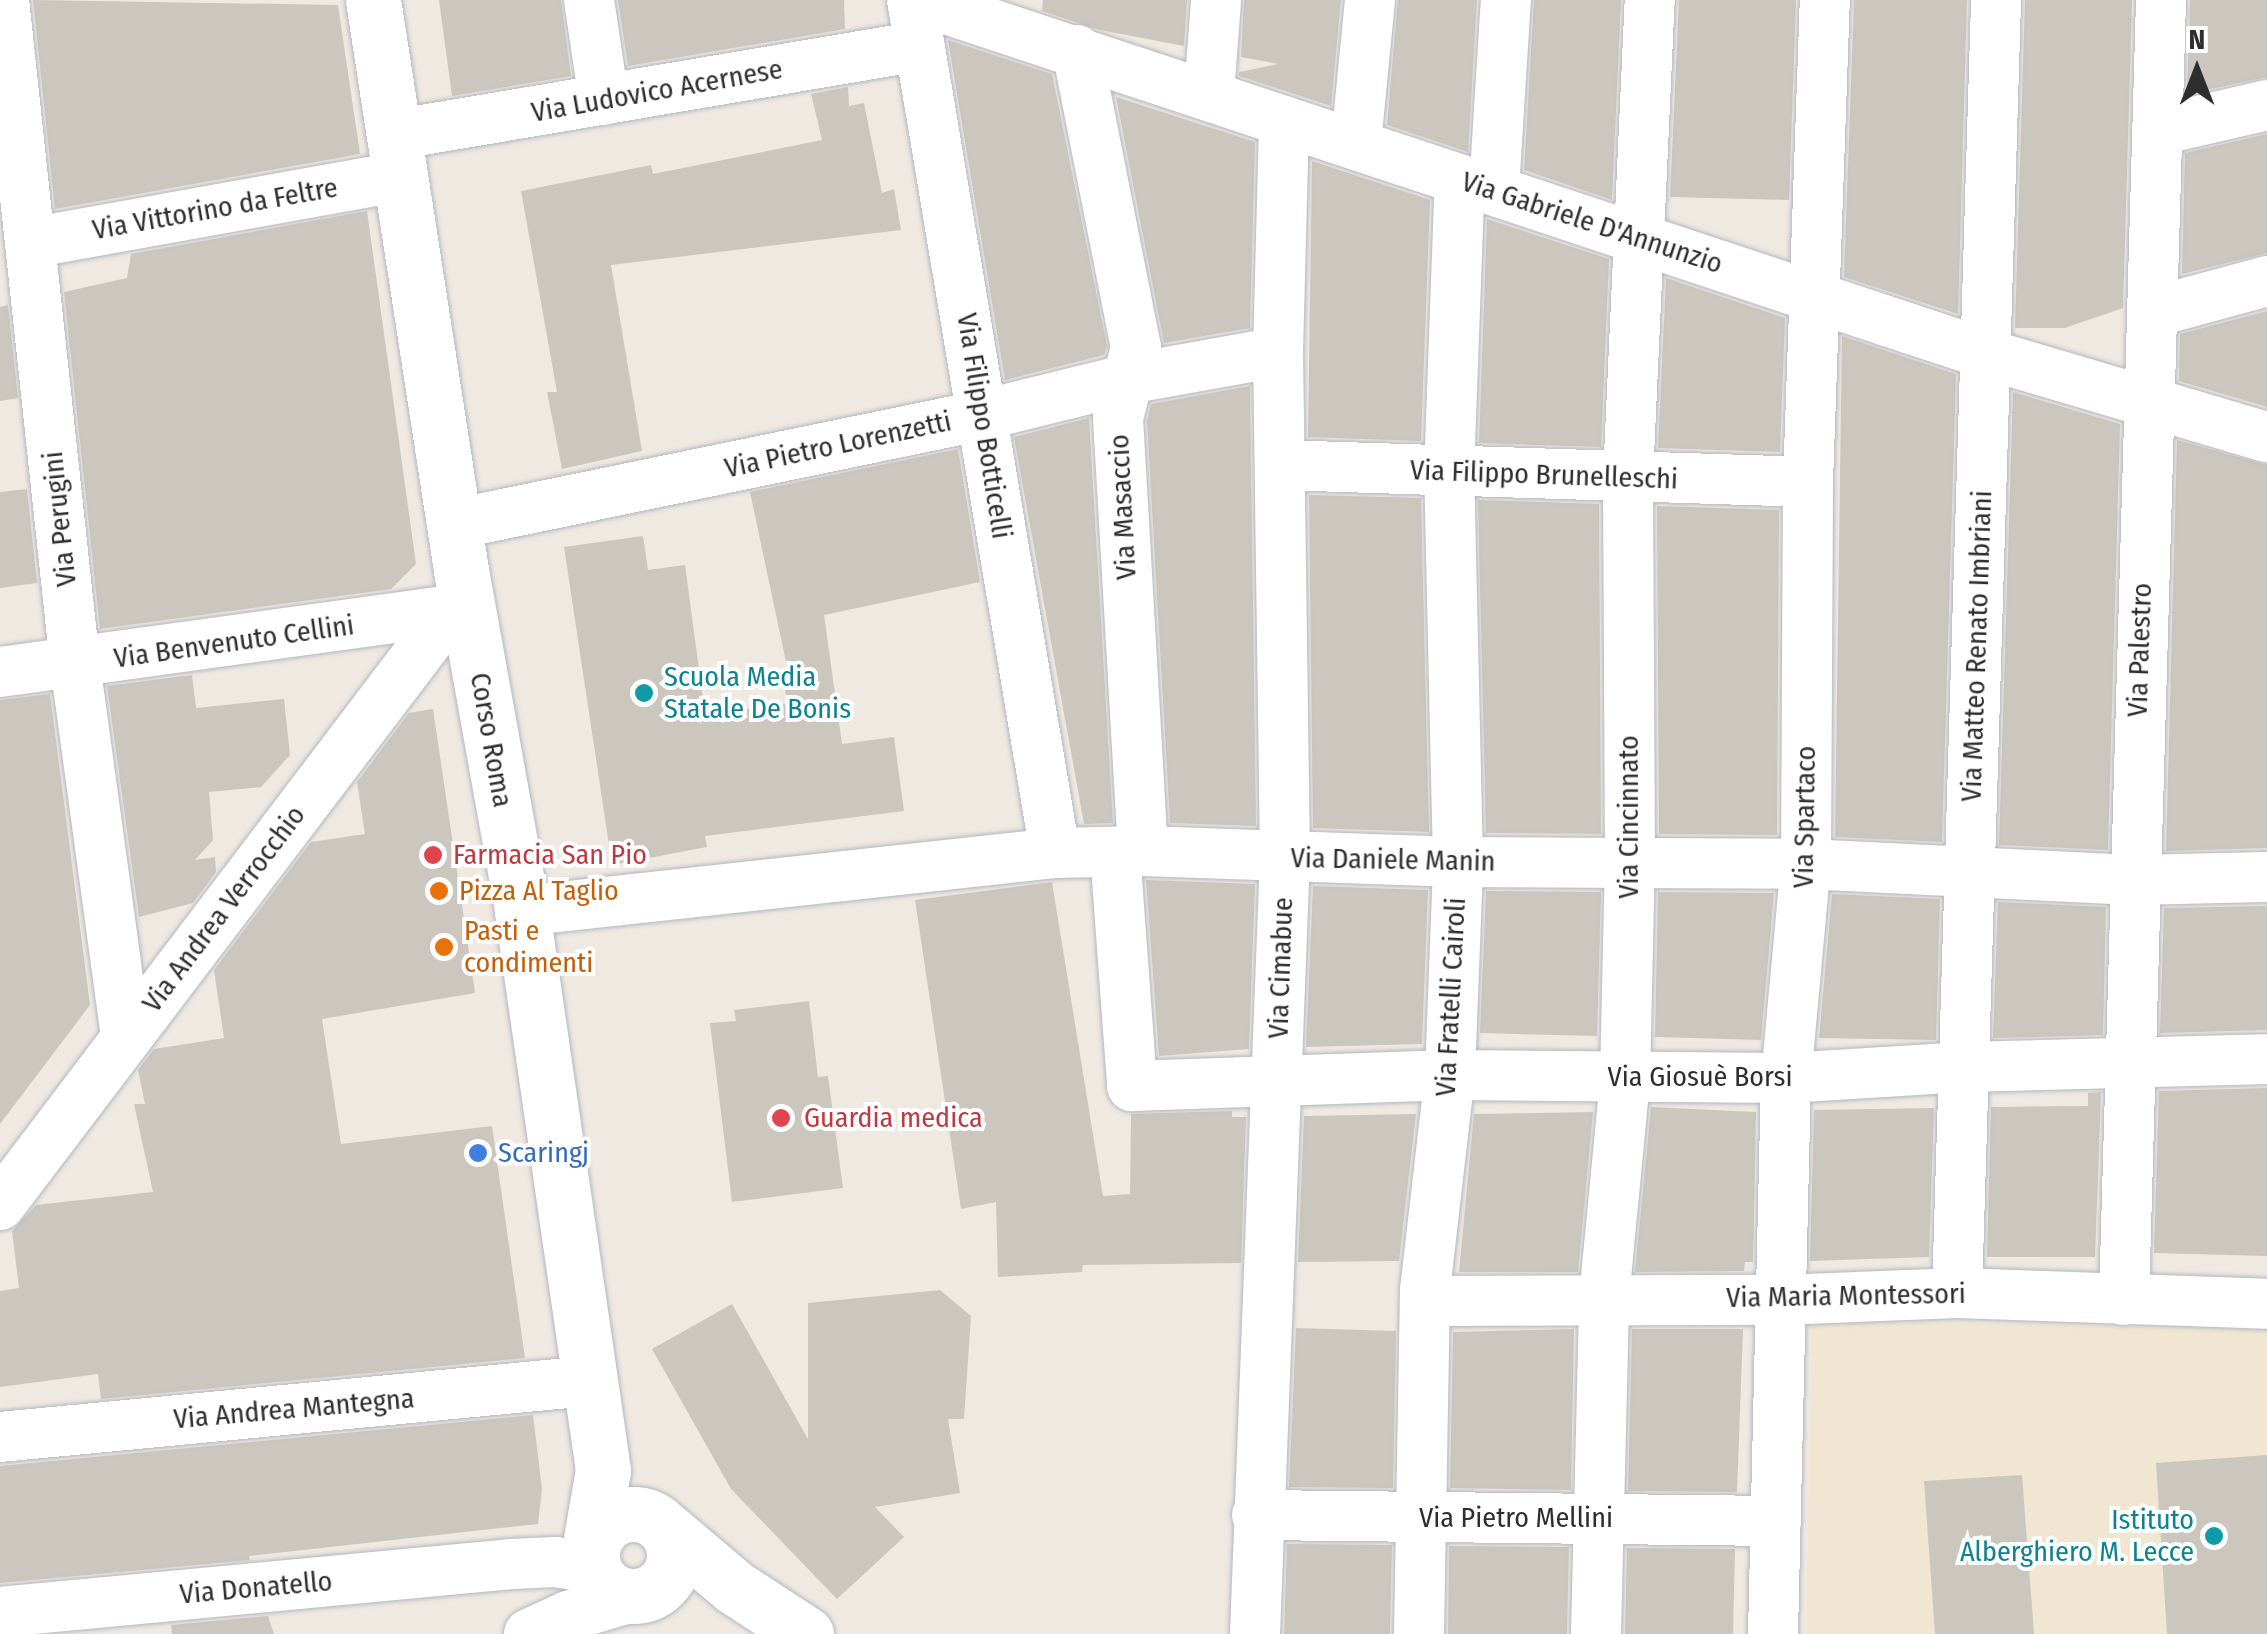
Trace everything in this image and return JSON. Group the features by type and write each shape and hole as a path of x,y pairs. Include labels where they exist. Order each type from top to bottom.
{"main road":[{"name":"Corso Roma","path":"374,0 455,524 458,610 522,911 618,1574"},
{"path":"618,1574 604,1524 623,1517 646,1518 668,1531 734,1586 806,1634"},
{"path":"618,1574 676,1560 668,1531"},
{"path":"618,1574 734,1586"}],"street":[{"name":"Via Perugini","path":"4,0 22,266 126,1038"},
{"path":"590,0 604,100"},
{"path":"1209,94 1216,0"},
{"path":"1356,143 1370,0"},
{"name":"Via Fratelli Cairoli","path":"1419,1634 1425,1301 1450,1075 1458,862 1449,473 1477,184 1506,0"},
{"name":"Via Cincinnato","path":"1596,1634 1604,1298 1626,1078 1630,862 1628,478 1650,0"},
{"name":"Via Spartaco","path":"1773,1634 1786,1078 1806,864 1808,482 1826,0"},
{"name":"Via Matteo Renato Imbriani","path":"1957,1293 1996,0"},
{"name":"Via Palestro","path":"2124,1300 2161,0"},
{"name":"Via Ludovico Acernese","path":"397,156 917,15"},
{"name":"Via Gabriele D'Annunzio","path":"917,15 1057,30 1284,121 1986,354 2267,437"},
{"name":"Via Filippo Botticelli","path":"917,15 1055,853"},
{"name":"Via Masaccio","path":"1057,30 1136,347 1118,418 1129,852"},
{"path":"2159,130 2267,104"},
{"name":"Via Cimabue","path":"1256,1634 1257,1515 1285,858 1278,352 1284,121"},
{"name":"Via Vittorino da Feltre","path":"22,266 397,156"},
{"path":"2153,312 2267,281"},
{"name":"Via Pietro Lorenzetti","path":"455,524 983,416 1128,379 1278,352"},
{"name":"Via Filippo Brunelleschi","path":"1280,465 1808,482"},
{"name":"Via Benvenuto Cellini","path":"0,672 458,610"},
{"name":"Via Andrea Verrocchio","path":"0,1205 458,610"},
{"name":"Via Giosuè Borsi","path":"1129,852 1132,1086 1450,1075 1786,1078 2267,1059"},
{"name":"Via Daniele Manin","path":"522,911 1055,853 1458,862 1806,864 2133,880 2267,877"},
{"name":"Via Maria Montessori","path":"1425,1301 1782,1300 1957,1293 2267,1304"},
{"name":"Via Andrea Mantegna","path":"0,1437 589,1381"},
{"name":"Via Pietro Mellini","path":"1257,1515 1776,1520"},
{"path":"510,1634 516,1602 512,1564 618,1574"},
{"name":"Via Donatello","path":"0,1612 512,1564"},
{"path":"528,1634 566,1616 618,1574"}],"shaded area":[{"path":"1812,1321 2267,1329 2267,1634 1806,1634"}],"building":[{"path":"33,0 338,5 360,154 55,209"},
{"path":"439,0 561,0 571,76 452,96"},
{"path":"618,0 844,0 845,29 628,66"},
{"path":"1043,0 1187,0 1184,46 1100,30 1042,11"},
{"path":"1244,0 1341,0 1331,106 1239,76 1239,72 1278,64 1241,57"},
{"path":"1398,0 1477,0 1468,152 1387,125"},
{"path":"1534,0 1621,0 1612,200 1524,170"},
{"path":"1679,0 1796,0 1789,200 1670,197"},
{"path":"1854,0 1967,0 1958,314 1844,277"},
{"path":"2025,0 2132,0 2123,308 2065,328 2015,328"},
{"path":"2190,0 2267,0 2267,77 2187,94"},
{"path":"948,40 1052,74 1107,346 1104,355 1005,380"},
{"path":"848,87 849,106 864,103 882,193 894,189 901,230 611,265 642,451 562,469 547,392 557,392 521,191 651,165 653,174 822,140 811,94"},
{"path":"1116,97 1255,142 1250,328 1164,343"},
{"path":"2267,134 2267,253 2182,274 2185,153"},
{"path":"1312,161 1430,200 1421,441 1308,437"},
{"path":"367,211 416,564 391,589 100,629 64,292 127,278 131,254"},
{"path":"1487,219 1609,259 1601,447 1479,443"},
{"path":"1666,278 1785,318 1780,452 1658,448"},
{"path":"8,305 18,398 0,401 0,307"},
{"path":"2267,311 2267,407 2179,381 2180,334"},
{"path":"1842,336 1956,374 1942,842 1835,837"},
{"path":"1250,386 1256,826 1170,823 1147,421 1151,404"},
{"path":"2013,392 2120,424 2108,850 1999,845"},
{"path":"1089,418 1113,823 1084,824 1014,437"},
{"path":"2177,440 2267,465 2267,848 2166,851"},
{"name":"Scuola Media Statale De Bonis","path":"958,449 980,582 824,615 842,744 894,737 904,811 705,836 707,847 612,865 564,547 643,536 648,570 685,565 705,714 787,704 784,682 790,681 750,492"},
{"path":"27,489 37,583 0,588 0,492"},
{"path":"1309,495 1421,498 1429,832 1313,828"},
{"path":"1478,500 1599,504 1601,834 1486,833"},
{"path":"1657,506 1779,510 1777,835 1659,834"},
{"path":"192,675 196,708 284,699 290,755 261,787 209,792 213,840 195,860 215,857 216,872 193,903 139,917 107,686"},
{"path":"50,694 90,1005 0,1124 0,700"},
{"path":"433,709 475,993 322,1019 341,1144 492,1126 525,1358 101,1399 98,1374 0,1387 0,1291 19,1288 12,1231 36,1205 153,1192 134,1104 145,1104 138,1070 154,1049 224,1038 214,970 311,842 365,834 357,782 409,713"},
{"path":"1146,880 1255,884 1249,1049 1159,1056"},
{"path":"1052,882 1103,1196 1130,1194 1131,1114 1232,1111 1232,1117 1246,1117 1241,1263 1083,1265 1082,1272 998,1277 996,1202 961,1209 915,900"},
{"path":"1313,886 1428,890 1422,1044 1306,1047"},
{"path":"1486,891 1601,892 1597,1036 1480,1033"},
{"path":"1658,892 1774,893 1761,1040 1655,1037"},
{"path":"1832,894 1940,899 1936,1040 1819,1038"},
{"path":"1998,902 2106,907 2103,1035 1993,1038"},
{"path":"2267,906 2267,1030 2160,1033 2164,908"},
{"path":"809,1001 818,1077 828,1076 843,1188 732,1202 710,1023 736,1021 734,1010"},
{"path":"2267,1088 2267,1256 2154,1253 2159,1091"},
{"path":"2101,1092 2095,1257 1987,1257 1991,1107 2088,1106 2088,1093"},
{"path":"1651,1107 1756,1112 1753,1262 1745,1262 1744,1271 1635,1272"},
{"path":"1934,1108 1929,1257 1810,1261 1814,1110"},
{"path":"1593,1112 1578,1272 1459,1272 1474,1114"},
{"path":"1416,1114 1399,1261 1298,1262 1304,1116"},
{"path":"940,1290 971,1316 964,1419 948,1419 960,1493 875,1507 904,1537 837,1599 731,1489 652,1349 732,1304 808,1439 808,1303"},
{"path":"1296,1328 1396,1331 1393,1488 1289,1487"},
{"path":"1574,1329 1571,1490 1450,1488 1453,1332"},
{"path":"1632,1329 1743,1329 1737,1492 1628,1491"},
{"path":"533,1415 542,1489 538,1524 249,1556 250,1560 0,1583 0,1466"},
{"name":"Istituto Alberghiero M. Lecce","path":"2267,1455 2267,1634 2167,1634 2156,1463"},
{"path":"2022,1475 2034,1634 1935,1634 1924,1481"},
{"path":"1287,1544 1392,1545 1390,1634 1284,1634"},
{"path":"1449,1546 1569,1547 1567,1634 1448,1634"},
{"path":"1627,1548 1735,1549 1733,1634 1625,1634"},
{"path":"268,1616 274,1634 172,1634 171,1625"}],"place":[{"name":"Scuola Media Statale De Bonis","path":"644,693"},
{"name":"Farmacia San Pio","path":"433,855"},
{"name":"Pizza Al Taglio","path":"439,891"},
{"name":"Pasti e condimenti","path":"444,947"},
{"name":"Guardia medica","path":"781,1118"},
{"name":"Scaringj","path":"478,1153"},
{"name":"Istituto Alberghiero M. Lecce","path":"2214,1536"}]}
